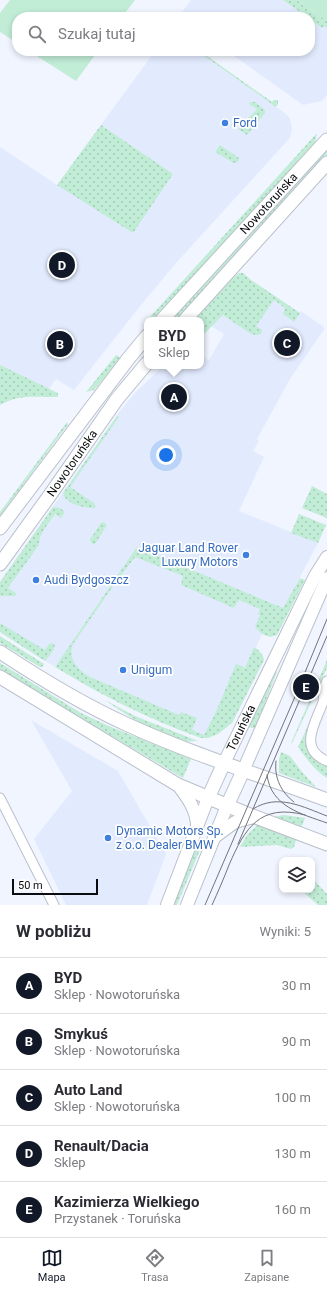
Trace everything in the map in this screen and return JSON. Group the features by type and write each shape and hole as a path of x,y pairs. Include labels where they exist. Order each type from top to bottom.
{"main road":[{"name":"Nowotoruńska","path":"165,317 327,140"},
{"name":"Nowotoruńska","path":"187,317 327,163"},
{"name":"Nowotoruńska","path":"0,528 144,340"},
{"name":"Nowotoruńska","path":"0,564 117,399 144,367"},
{"path":"0,652 38,677 99,711 147,733 243,771 327,800"},
{"path":"0,677 178,785 254,817 327,844"},
{"name":"Toruńska","path":"208,798 224,763"},
{"name":"Toruńska","path":"227,806 243,771"}],"street":[{"name":"Toruńska","path":"224,763 315,576 327,557"},
{"name":"Toruńska","path":"243,771 327,578"},
{"path":"327,681 323,689 324,700 311,731 310,738 314,750 323,760 327,761"},
{"path":"178,785 193,808 196,815 197,826"},
{"path":"0,798 54,905"},
{"name":"Toruńska","path":"167,905 208,798"},
{"name":"Toruńska","path":"187,905 227,806"},
{"path":"215,837 235,822 254,817"}],"shaded area":[{"path":"191,0 297,0 314,12 182,12"},
{"path":"315,13 327,21 327,95 322,101 303,105 234,56 315,56"},
{"path":"151,56 205,56 286,114 290,119 292,129 290,138 176,263 74,390 56,379 48,390 0,386 0,147 57,185"},
{"path":"251,280 299,313 301,311 325,328 290,379 257,439 259,441 253,451 264,457 239,511 318,543 273,628 267,633 262,634 220,729 205,737 56,664 55,667 0,632 0,582 120,411 134,394 160,369 204,369 204,357 209,360 224,334 211,326"},
{"path":"31,720 118,771 166,854 147,905 66,905 34,839 72,791"}],"green space":[{"path":"10,0 135,0 126,12 12,12 12,40 0,32 0,13"},
{"path":"283,0 297,0 314,12 300,12"},
{"path":"297,0 327,0 327,21"},
{"path":"315,13 327,21 327,28 324,26 322,28 315,23"},
{"path":"37,56 94,56 76,81"},
{"path":"205,56 207,56 272,102 274,100 278,100 276,107"},
{"path":"251,102 255,102 265,110 265,113 247,135 238,129 257,109 249,104"},
{"path":"101,125 173,174 133,233 57,185"},
{"path":"317,133 315,143 160,312 156,316 150,317"},
{"path":"220,145 239,158 238,162 234,163 215,152"},
{"path":"327,149 327,155 179,317 172,317"},
{"path":"239,273 243,273 300,313 294,322 283,314 285,308 274,300 256,326 262,330 261,334 251,334 223,315 204,334 204,317 196,317 230,280"},
{"path":"116,355 121,358 94,390 86,392"},
{"path":"0,365 58,393 58,396 14,399 0,405"},
{"path":"117,416 119,417 70,487 94,503 96,507 85,507 71,503 64,497 63,493"},
{"path":"67,422 68,425 0,516 0,512"},
{"path":"312,486 327,494 327,518 302,508"},
{"path":"53,507 60,508 65,512 61,518 55,514 42,533 39,545 8,588 17,594 14,596 0,596 0,582"},
{"path":"299,514 326,525 318,543 291,533"},
{"path":"104,522 107,525 95,544 92,544 90,540 91,538 101,523"},
{"path":"137,547 283,608 300,578 305,580 277,635 270,637 262,634 255,627 260,615 258,614 260,609 239,600 234,608 181,585 183,576 135,557 73,644 71,654 75,664 90,677 179,715 181,712 197,718 192,730 204,735 215,714 236,664 245,668 254,647 258,649 264,660 232,723 218,734 208,738 201,738 163,723 108,697 55,667"},
{"path":"0,623 45,650 49,644 53,643 55,645 53,651 45,661 0,632"},
{"path":"0,636 44,664 42,667 0,643"},
{"path":"327,660 327,668 291,743"},
{"path":"0,663 81,713 111,727 191,759 183,778 0,670"},
{"path":"276,671 277,672 266,700 258,729 248,727"},
{"path":"321,697 307,731 327,765 327,778 314,768 298,747"},
{"path":"105,700 135,716 198,741 182,741 162,734"},
{"path":"281,752 290,756 316,787 279,773 279,759"},
{"path":"284,815 305,818 301,828 272,817"},
{"path":"257,825 296,840 294,847 291,849 277,845 240,847 247,835"},
{"path":"195,842 202,845 177,905 171,905"},
{"path":"315,881 327,894 327,905 318,905 304,893 315,893"}],"tram line":[{"path":"205,905 327,619"},
{"path":"238,844 327,636"},
{"path":"276,761 276,773 279,784 285,794 294,802"},
{"path":"267,775 270,786 281,802 289,808 327,823"},
{"path":"253,809 262,804 281,802 300,806 327,816"},
{"path":"212,905 241,840 256,822 265,816 276,813 289,812 305,815"}],"place":[{"name":"Ford","path":"225,123"},
{"name":"Renault/Dacia","path":"62,265"},
{"name":"Auto Land","path":"287,343"},
{"name":"Smykuś","path":"60,344"},
{"name":"BYD","path":"174,397"},
{"name":"Jaguar Land Rover Luxury Motors","path":"246,555"},
{"name":"Audi Bydgoszcz","path":"36,580"},
{"name":"Unigum","path":"123,670"},
{"name":"Kazimierza Wielkiego","path":"306,687"},
{"name":"Dynamic Motors Sp. z o.o. Dealer BMW","path":"108,838"}]}
